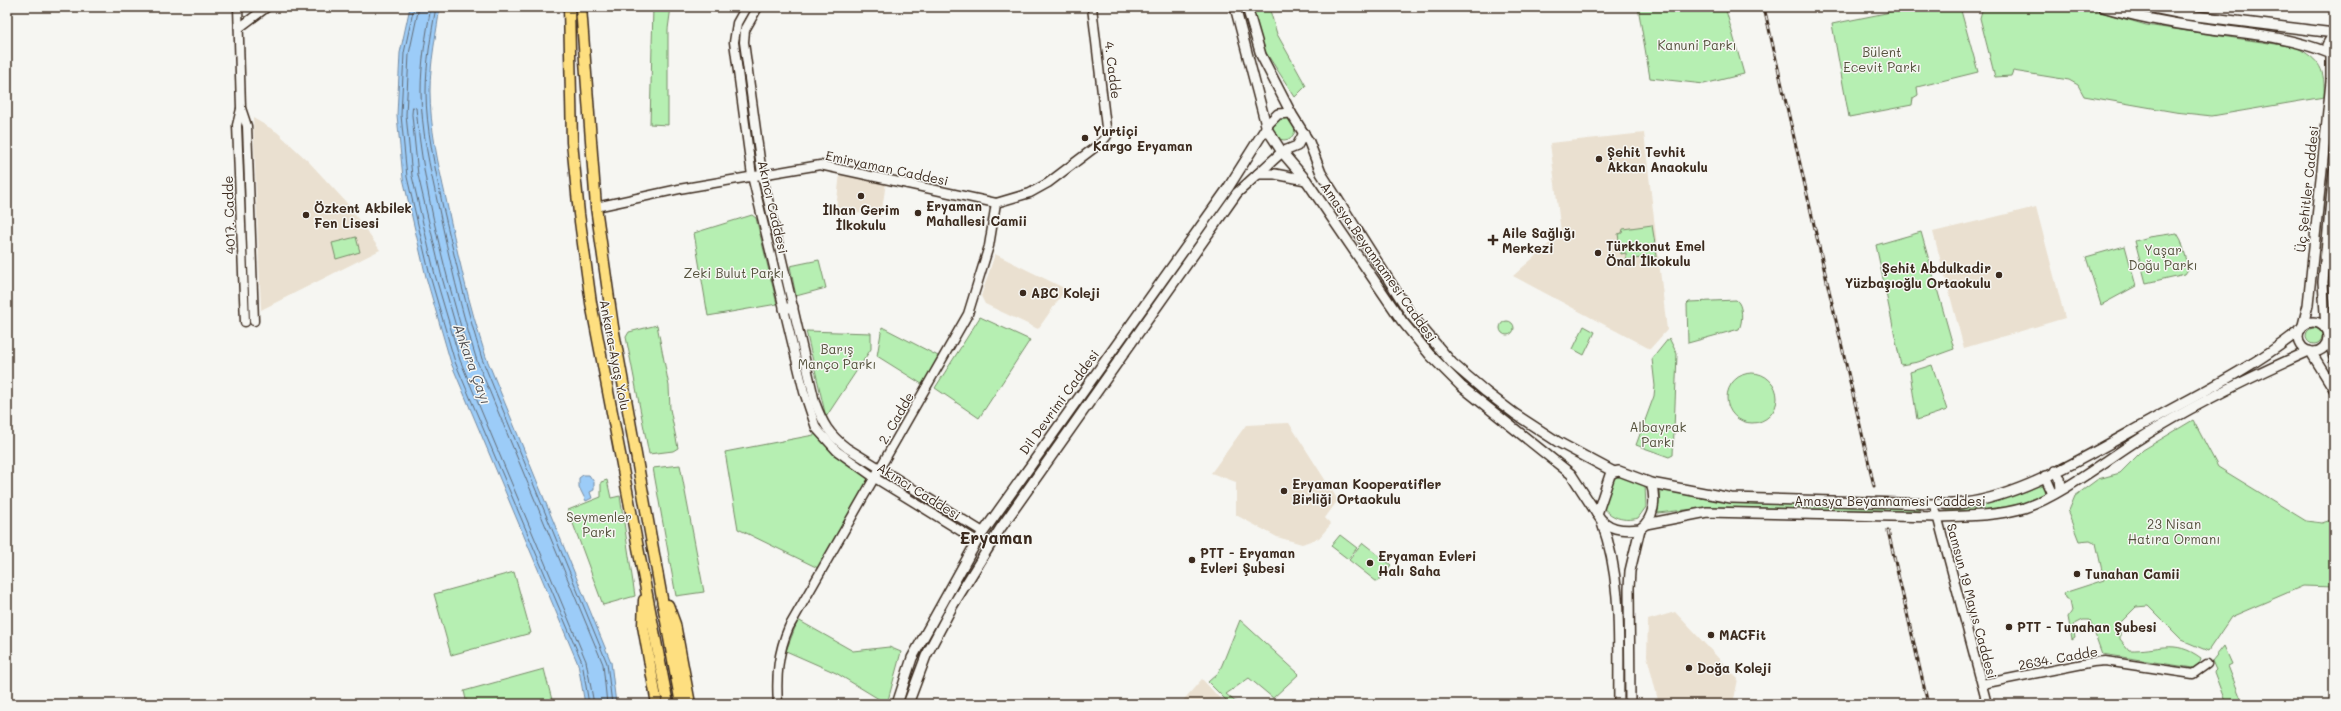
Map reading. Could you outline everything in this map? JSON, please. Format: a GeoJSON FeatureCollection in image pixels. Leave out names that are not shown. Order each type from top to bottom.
{"type":"FeatureCollection","features":[{"type":"Feature","properties":{"kind":"highway","name":"Ankara-Ayaş Yolu"},"geometry":{"type":"LineString","coordinates":[[569,7],[572,142],[579,214],[592,307],[668,704]]}},
{"type":"Feature","properties":{"kind":"highway","name":"Ankara-Ayaş Yolu"},"geometry":{"type":"LineString","coordinates":[[581,7],[596,207],[613,328],[681,704]]}},
{"type":"Feature","properties":{"kind":"highway"},"geometry":{"type":"LineString","coordinates":[[659,580],[675,624],[690,704]]}},
{"type":"Feature","properties":{"kind":"highway"},"geometry":{"type":"LineString","coordinates":[[645,582],[643,626],[657,704]]}},
{"type":"Feature","properties":{"kind":"main road"},"geometry":{"type":"LineString","coordinates":[[1235,7],[1267,129],[1282,152],[1297,146],[1304,133],[1291,113],[1261,55],[1247,7]]}},
{"type":"Feature","properties":{"kind":"main road"},"geometry":{"type":"LineString","coordinates":[[2103,7],[2129,14],[2203,28],[2290,39],[2331,56]]}},
{"type":"Feature","properties":{"kind":"main road"},"geometry":{"type":"LineString","coordinates":[[2148,7],[2188,15],[2334,33]]}},
{"type":"Feature","properties":{"kind":"main road","name":"Üç Şehitler Caddesi"},"geometry":{"type":"LineString","coordinates":[[2301,327],[2308,305],[2328,116],[2331,56],[2327,45],[2334,33]]}},
{"type":"Feature","properties":{"kind":"main road"},"geometry":{"type":"LineString","coordinates":[[1267,129],[1273,117],[1278,114],[1291,113]]}},
{"type":"Feature","properties":{"kind":"main road","name":"Dil Devrimi Caddesi"},"geometry":{"type":"LineString","coordinates":[[897,704],[912,658],[982,532],[1228,188],[1267,129]]}},
{"type":"Feature","properties":{"kind":"main road","name":"Amasya Beyannamesi Caddesi"},"geometry":{"type":"LineString","coordinates":[[1304,133],[1329,188],[1406,307],[1436,345],[1464,374],[1515,414],[1558,442],[1614,472]]}},
{"type":"Feature","properties":{"kind":"main road","name":"Dil Devrimi Caddesi"},"geometry":{"type":"LineString","coordinates":[[908,704],[926,656],[1000,529],[1238,193],[1282,152]]}},
{"type":"Feature","properties":{"kind":"main road","name":"Amasya Beyannamesi Caddesi"},"geometry":{"type":"LineString","coordinates":[[1282,152],[1306,180],[1392,307],[1430,355],[1461,386],[1571,474],[1597,514]]}},
{"type":"Feature","properties":{"kind":"main road","name":"Üç Şehitler Caddesi"},"geometry":{"type":"LineString","coordinates":[[2326,328],[2323,282],[2334,171]]}},
{"type":"Feature","properties":{"kind":"main road"},"geometry":{"type":"LineString","coordinates":[[1258,174],[1275,174],[1306,180]]}},
{"type":"Feature","properties":{"kind":"main road"},"geometry":{"type":"LineString","coordinates":[[2334,357],[2326,328],[2317,322],[2312,321],[2301,327],[2300,344],[2310,352],[2334,389]]}},
{"type":"Feature","properties":{"kind":"main road","name":"Amasya Beyannamesi Caddesi"},"geometry":{"type":"LineString","coordinates":[[1651,483],[1731,498],[1934,504],[1965,503],[1982,500],[2045,476],[2249,367],[2301,327]]}},
{"type":"Feature","properties":{"kind":"main road"},"geometry":{"type":"LineString","coordinates":[[2310,352],[2321,350],[2325,347],[2328,338]]}},
{"type":"Feature","properties":{"kind":"main road","name":"Amasya Beyannamesi Caddesi"},"geometry":{"type":"LineString","coordinates":[[1643,526],[1707,512],[1937,517],[2010,512],[2041,501],[2057,492],[2146,434],[2192,408],[2310,352]]}},
{"type":"Feature","properties":{"kind":"main road"},"geometry":{"type":"LineString","coordinates":[[2055,471],[2060,478],[2057,492]]}},
{"type":"Feature","properties":{"kind":"main road"},"geometry":{"type":"LineString","coordinates":[[1618,704],[1617,592],[1612,554],[1602,523],[1597,514],[1603,491],[1610,475],[1614,472],[1651,483],[1655,496],[1650,516],[1643,526],[1630,571],[1630,704]]}},
{"type":"Feature","properties":{"kind":"main road"},"geometry":{"type":"LineString","coordinates":[[2045,476],[2057,492]]}},
{"type":"Feature","properties":{"kind":"main road"},"geometry":{"type":"LineString","coordinates":[[989,523],[1000,529]]}},
{"type":"Feature","properties":{"kind":"main road"},"geometry":{"type":"LineString","coordinates":[[1602,523],[1617,529],[1643,526]]}},
{"type":"Feature","properties":{"kind":"main road"},"geometry":{"type":"LineString","coordinates":[[977,541],[988,548]]}},
{"type":"Feature","properties":{"kind":"street","name":"4017. Cadde"},"geometry":{"type":"LineString","coordinates":[[238,7],[241,108],[237,125],[250,322]]}},
{"type":"Feature","properties":{"kind":"street"},"geometry":{"type":"LineString","coordinates":[[239,28],[267,7]]}},
{"type":"Feature","properties":{"kind":"street","name":"Akıncı Caddesi"},"geometry":{"type":"LineString","coordinates":[[746,7],[738,23],[734,42],[752,176],[815,402],[823,423],[835,439],[880,469],[982,532]]}},
{"type":"Feature","properties":{"kind":"street","name":"Akıncı Caddesi"},"geometry":{"type":"LineString","coordinates":[[758,7],[747,25],[744,42],[762,174],[808,406],[816,428],[837,451],[875,478],[977,541]]}},
{"type":"Feature","properties":{"kind":"street","name":"4. Cadde"},"geometry":{"type":"LineString","coordinates":[[996,203],[1030,192],[1048,183],[1108,136],[1092,7]]}},
{"type":"Feature","properties":{"kind":"street","name":"Emiryaman Caddesi"},"geometry":{"type":"LineString","coordinates":[[596,207],[762,174],[811,166],[829,166],[996,203]]}},
{"type":"Feature","properties":{"kind":"street","name":"2. Cadde"},"geometry":{"type":"LineString","coordinates":[[778,704],[778,666],[780,650],[789,627],[972,306],[993,227],[996,203]]}},
{"type":"Feature","properties":{"kind":"street","name":"Samsun 19 Mayıs Caddesi"},"geometry":{"type":"LineString","coordinates":[[1934,504],[1987,704]]}},
{"type":"Feature","properties":{"kind":"street","name":"2634. Cadde"},"geometry":{"type":"LineString","coordinates":[[1982,684],[2093,662],[2105,661],[2193,674],[2207,664]]}},
{"type":"Feature","properties":{"kind":"shaded area","name":"Özkent Akbilek Fen Lisesi"},"geometry":{"type":"Polygon","coordinates":[[[253,118],[277,132],[309,162],[346,202],[380,250],[261,310],[253,118]]]}},
{"type":"Feature","properties":{"kind":"shaded area","name":"Türkkonut Emel Önal İlkokulu"},"geometry":{"type":"Polygon","coordinates":[[[1644,133],[1667,330],[1650,349],[1513,276],[1561,233],[1550,143],[1644,133]]]}},
{"type":"Feature","properties":{"kind":"shaded area","name":"İlhan Gerim İlkokulu"},"geometry":{"type":"Polygon","coordinates":[[[840,173],[886,182],[881,217],[836,209],[840,173]]]}},
{"type":"Feature","properties":{"kind":"shaded area","name":"Şehit Abdulkadir Yüzbaşıoğlu Ortaokulu"},"geometry":{"type":"Polygon","coordinates":[[[2036,207],[2065,318],[1964,348],[1933,232],[2036,207]]]}},
{"type":"Feature","properties":{"kind":"shaded area","name":"ABC Koleji"},"geometry":{"type":"Polygon","coordinates":[[[995,254],[1066,289],[1038,329],[985,304],[981,296],[995,254]]]}},
{"type":"Feature","properties":{"kind":"shaded area","name":"Eryaman Kooperatifler Birliği Ortaokulu"},"geometry":{"type":"Polygon","coordinates":[[[1289,423],[1338,500],[1325,518],[1331,524],[1319,538],[1302,544],[1277,537],[1236,515],[1236,482],[1211,473],[1246,425],[1289,423]]]}},
{"type":"Feature","properties":{"kind":"shaded area","name":"Doğa Koleji"},"geometry":{"type":"Polygon","coordinates":[[[1675,612],[1738,679],[1734,699],[1714,704],[1659,704],[1647,656],[1648,620],[1675,612]]]}},
{"type":"Feature","properties":{"kind":"shaded area"},"geometry":{"type":"Polygon","coordinates":[[[1202,679],[1225,704],[1180,704],[1202,679]]]}},
{"type":"Feature","properties":{"kind":"green space"},"geometry":{"type":"Polygon","coordinates":[[[653,7],[671,7],[668,29],[668,125],[650,124],[653,7]]]}},
{"type":"Feature","properties":{"kind":"green space"},"geometry":{"type":"Polygon","coordinates":[[[1252,7],[1269,7],[1277,34],[1306,86],[1295,97],[1265,51],[1252,7]]]}},
{"type":"Feature","properties":{"kind":"green space","name":"Kanuni Parkı"},"geometry":{"type":"Polygon","coordinates":[[[1638,7],[1725,7],[1744,74],[1704,84],[1650,78],[1638,7]]]}},
{"type":"Feature","properties":{"kind":"green space","name":"Bülent Ecevit Parkı"},"geometry":{"type":"Polygon","coordinates":[[[1902,7],[1960,7],[1978,72],[1917,87],[1918,95],[1913,98],[1912,105],[1849,117],[1832,24],[1886,13],[1902,7]]]}},
{"type":"Feature","properties":{"kind":"green space"},"geometry":{"type":"Polygon","coordinates":[[[1983,7],[2084,7],[2146,25],[2296,47],[2311,57],[2320,67],[2324,79],[2324,97],[2212,116],[2175,112],[2084,96],[2078,85],[2069,80],[2013,71],[2011,76],[1995,77],[1980,18],[1983,7]]]}},
{"type":"Feature","properties":{"kind":"green space"},"geometry":{"type":"Polygon","coordinates":[[[1284,118],[1292,121],[1295,129],[1292,137],[1284,140],[1276,137],[1273,129],[1276,121],[1284,118]]]}},
{"type":"Feature","properties":{"kind":"green space","name":"Zeki Bulut Parkı"},"geometry":{"type":"Polygon","coordinates":[[[752,215],[756,218],[777,304],[708,316],[694,233],[752,215]]]}},
{"type":"Feature","properties":{"kind":"green space"},"geometry":{"type":"Polygon","coordinates":[[[1652,225],[1657,256],[1626,260],[1626,253],[1621,254],[1618,234],[1622,233],[1623,229],[1652,225]]]}},
{"type":"Feature","properties":{"kind":"green space"},"geometry":{"type":"Polygon","coordinates":[[[1921,232],[1954,349],[1918,362],[1901,365],[1876,245],[1921,232]]]}},
{"type":"Feature","properties":{"kind":"green space","name":"Yaşar Doğu Parkı"},"geometry":{"type":"Polygon","coordinates":[[[2177,233],[2181,240],[2189,268],[2185,274],[2146,283],[2135,241],[2149,237],[2177,233]]]}},
{"type":"Feature","properties":{"kind":"green space"},"geometry":{"type":"Polygon","coordinates":[[[356,237],[360,252],[336,259],[332,243],[356,237]]]}},
{"type":"Feature","properties":{"kind":"green space"},"geometry":{"type":"Polygon","coordinates":[[[2125,246],[2136,286],[2101,305],[2086,257],[2125,246]]]}},
{"type":"Feature","properties":{"kind":"green space"},"geometry":{"type":"Polygon","coordinates":[[[819,260],[826,288],[796,296],[790,266],[819,260]]]}},
{"type":"Feature","properties":{"kind":"green space"},"geometry":{"type":"Polygon","coordinates":[[[1736,300],[1740,305],[1742,313],[1739,329],[1688,343],[1687,304],[1689,302],[1736,300]]]}},
{"type":"Feature","properties":{"kind":"green space"},"geometry":{"type":"Polygon","coordinates":[[[980,317],[1030,340],[979,418],[935,388],[980,317]]]}},
{"type":"Feature","properties":{"kind":"green space"},"geometry":{"type":"Polygon","coordinates":[[[1504,321],[1510,321],[1514,325],[1514,331],[1510,335],[1504,335],[1500,331],[1500,325],[1504,321]]]}},
{"type":"Feature","properties":{"kind":"green space"},"geometry":{"type":"Polygon","coordinates":[[[657,325],[669,386],[670,409],[678,448],[673,451],[649,454],[626,337],[629,332],[657,325]]]}},
{"type":"Feature","properties":{"kind":"green space"},"geometry":{"type":"Polygon","coordinates":[[[1584,326],[1595,332],[1584,355],[1573,349],[1584,326]]]}},
{"type":"Feature","properties":{"kind":"green space"},"geometry":{"type":"Polygon","coordinates":[[[882,327],[940,357],[925,386],[877,356],[882,327]]]}},
{"type":"Feature","properties":{"kind":"green space"},"geometry":{"type":"Polygon","coordinates":[[[2311,328],[2317,328],[2322,333],[2320,342],[2317,344],[2311,344],[2306,339],[2306,333],[2311,328]]]}},
{"type":"Feature","properties":{"kind":"green space","name":"Barış Manço Parkı"},"geometry":{"type":"Polygon","coordinates":[[[806,331],[871,333],[871,349],[826,417],[806,331]]]}},
{"type":"Feature","properties":{"kind":"green space","name":"Albayrak Parkı"},"geometry":{"type":"Polygon","coordinates":[[[1669,338],[1677,354],[1673,455],[1669,457],[1636,445],[1654,396],[1655,386],[1652,359],[1669,338]]]}},
{"type":"Feature","properties":{"kind":"green space"},"geometry":{"type":"Polygon","coordinates":[[[1932,365],[1947,410],[1917,420],[1910,372],[1932,365]]]}},
{"type":"Feature","properties":{"kind":"green space"},"geometry":{"type":"Polygon","coordinates":[[[1752,373],[1766,377],[1773,384],[1777,398],[1773,412],[1766,419],[1752,423],[1738,419],[1731,412],[1727,398],[1731,384],[1738,377],[1752,373]]]}},
{"type":"Feature","properties":{"kind":"green space","name":"23 Nisan Hatıra Ormanı"},"geometry":{"type":"Polygon","coordinates":[[[2193,420],[2218,467],[2306,521],[2322,523],[2334,519],[2334,587],[2303,586],[2231,617],[2208,651],[2182,640],[2148,606],[2136,607],[2120,623],[2120,639],[2129,650],[2166,647],[2182,648],[2201,658],[2199,664],[2193,668],[2102,654],[2090,620],[2083,620],[2073,625],[2075,637],[2072,639],[2068,617],[2072,611],[2070,601],[2065,598],[2064,593],[2104,580],[2096,543],[2090,540],[2079,541],[2068,513],[2075,496],[2098,479],[2120,473],[2143,450],[2193,420]]]}},
{"type":"Feature","properties":{"kind":"green space"},"geometry":{"type":"Polygon","coordinates":[[[819,434],[875,478],[822,570],[738,529],[725,452],[819,434]]]}},
{"type":"Feature","properties":{"kind":"green space"},"geometry":{"type":"Polygon","coordinates":[[[680,465],[704,592],[676,596],[653,468],[680,465]]]}},
{"type":"Feature","properties":{"kind":"green space"},"geometry":{"type":"Polygon","coordinates":[[[1618,476],[1645,485],[1646,507],[1638,518],[1618,518],[1609,513],[1602,505],[1614,479],[1618,476]]]}},
{"type":"Feature","properties":{"kind":"green space","name":"Seymenler Parkı"},"geometry":{"type":"Polygon","coordinates":[[[607,480],[611,498],[620,496],[635,596],[603,605],[568,510],[601,497],[601,482],[607,480]]]}},
{"type":"Feature","properties":{"kind":"green space"},"geometry":{"type":"Polygon","coordinates":[[[2038,484],[2046,486],[2045,495],[2020,504],[1997,510],[1946,512],[1946,509],[1972,507],[2038,484]]]}},
{"type":"Feature","properties":{"kind":"green space"},"geometry":{"type":"Polygon","coordinates":[[[1660,490],[1729,502],[1920,507],[1919,511],[1712,507],[1658,513],[1660,490]]]}},
{"type":"Feature","properties":{"kind":"green space"},"geometry":{"type":"Polygon","coordinates":[[[1340,535],[1357,548],[1348,559],[1331,546],[1340,535]]]}},
{"type":"Feature","properties":{"kind":"green space","name":"Eryaman Evleri Halı Saha"},"geometry":{"type":"Polygon","coordinates":[[[1363,543],[1391,565],[1377,582],[1349,560],[1363,543]]]}},
{"type":"Feature","properties":{"kind":"green space"},"geometry":{"type":"Polygon","coordinates":[[[514,572],[531,633],[451,655],[434,594],[514,572]]]}},
{"type":"Feature","properties":{"kind":"green space"},"geometry":{"type":"Polygon","coordinates":[[[798,620],[853,651],[889,647],[901,652],[887,704],[836,673],[786,651],[798,620]]]}},
{"type":"Feature","properties":{"kind":"green space"},"geometry":{"type":"Polygon","coordinates":[[[1240,620],[1299,674],[1273,698],[1249,678],[1226,694],[1238,704],[1230,704],[1208,682],[1218,673],[1240,620]]]}},
{"type":"Feature","properties":{"kind":"green space"},"geometry":{"type":"Polygon","coordinates":[[[2224,646],[2232,664],[2228,666],[2243,704],[2226,704],[2214,672],[2216,670],[2212,661],[2224,646]]]}},
{"type":"Feature","properties":{"kind":"green space"},"geometry":{"type":"Polygon","coordinates":[[[544,669],[553,704],[467,704],[464,691],[544,669]]]}},
{"type":"Feature","properties":{"kind":"water","name":"Ankara Çayı"},"geometry":{"type":"Polygon","coordinates":[[[410,7],[440,7],[431,70],[430,105],[435,145],[454,239],[474,318],[486,357],[611,662],[616,704],[585,704],[578,664],[451,363],[426,277],[403,178],[397,115],[400,53],[410,7]]]}},
{"type":"Feature","properties":{"kind":"water"},"geometry":{"type":"Polygon","coordinates":[[[583,475],[589,475],[594,482],[594,490],[590,492],[592,498],[586,501],[579,487],[579,478],[583,475]]]}},
{"type":"Feature","properties":{"kind":"railway"},"geometry":{"type":"LineString","coordinates":[[1764,7],[1874,486]]}},
{"type":"Feature","properties":{"kind":"railway"},"geometry":{"type":"LineString","coordinates":[[1888,531],[1928,704]]}},
{"type":"Feature","properties":{"kind":"place","name":"Yurtiçi Kargo Eryaman"},"geometry":{"type":"Point","coordinates":[1085,138]}},
{"type":"Feature","properties":{"kind":"place","name":"Şehit Tevhit Akkan Anaokulu"},"geometry":{"type":"Point","coordinates":[1599,159]}},
{"type":"Feature","properties":{"kind":"place","name":"İlhan Gerim İlkokulu"},"geometry":{"type":"Point","coordinates":[861,196]}},
{"type":"Feature","properties":{"kind":"place","name":"Eryaman Mahallesi Camii"},"geometry":{"type":"Point","coordinates":[918,213]}},
{"type":"Feature","properties":{"kind":"place","name":"Özkent Akbilek Fen Lisesi"},"geometry":{"type":"Point","coordinates":[306,215]}},
{"type":"Feature","properties":{"kind":"place","name":"Aile Sağlığı Merkezi"},"geometry":{"type":"Point","coordinates":[1493,240]}},
{"type":"Feature","properties":{"kind":"place","name":"Türkkonut Emel Önal İlkokulu"},"geometry":{"type":"Point","coordinates":[1598,253]}},
{"type":"Feature","properties":{"kind":"place","name":"Şehit Abdulkadir Yüzbaşıoğlu Ortaokulu"},"geometry":{"type":"Point","coordinates":[1999,275]}},
{"type":"Feature","properties":{"kind":"place","name":"ABC Koleji"},"geometry":{"type":"Point","coordinates":[1023,293]}},
{"type":"Feature","properties":{"kind":"place","name":"Eryaman Kooperatifler Birliği Ortaokulu"},"geometry":{"type":"Point","coordinates":[1284,491]}},
{"type":"Feature","properties":{"kind":"place","name":"PTT - Eryaman Evleri Şubesi"},"geometry":{"type":"Point","coordinates":[1192,560]}},
{"type":"Feature","properties":{"kind":"place","name":"Eryaman Evleri Halı Saha"},"geometry":{"type":"Point","coordinates":[1370,563]}},
{"type":"Feature","properties":{"kind":"place","name":"Tunahan Camii"},"geometry":{"type":"Point","coordinates":[2077,574]}},
{"type":"Feature","properties":{"kind":"place","name":"PTT - Tunahan Şubesi"},"geometry":{"type":"Point","coordinates":[2009,627]}},
{"type":"Feature","properties":{"kind":"place","name":"MACFit"},"geometry":{"type":"Point","coordinates":[1711,635]}},
{"type":"Feature","properties":{"kind":"place","name":"Doğa Koleji"},"geometry":{"type":"Point","coordinates":[1689,668]}},
{"type":"Feature","properties":{"kind":"district","name":"Eryaman"},"geometry":{"type":"Point","coordinates":[996,538]}}]}
